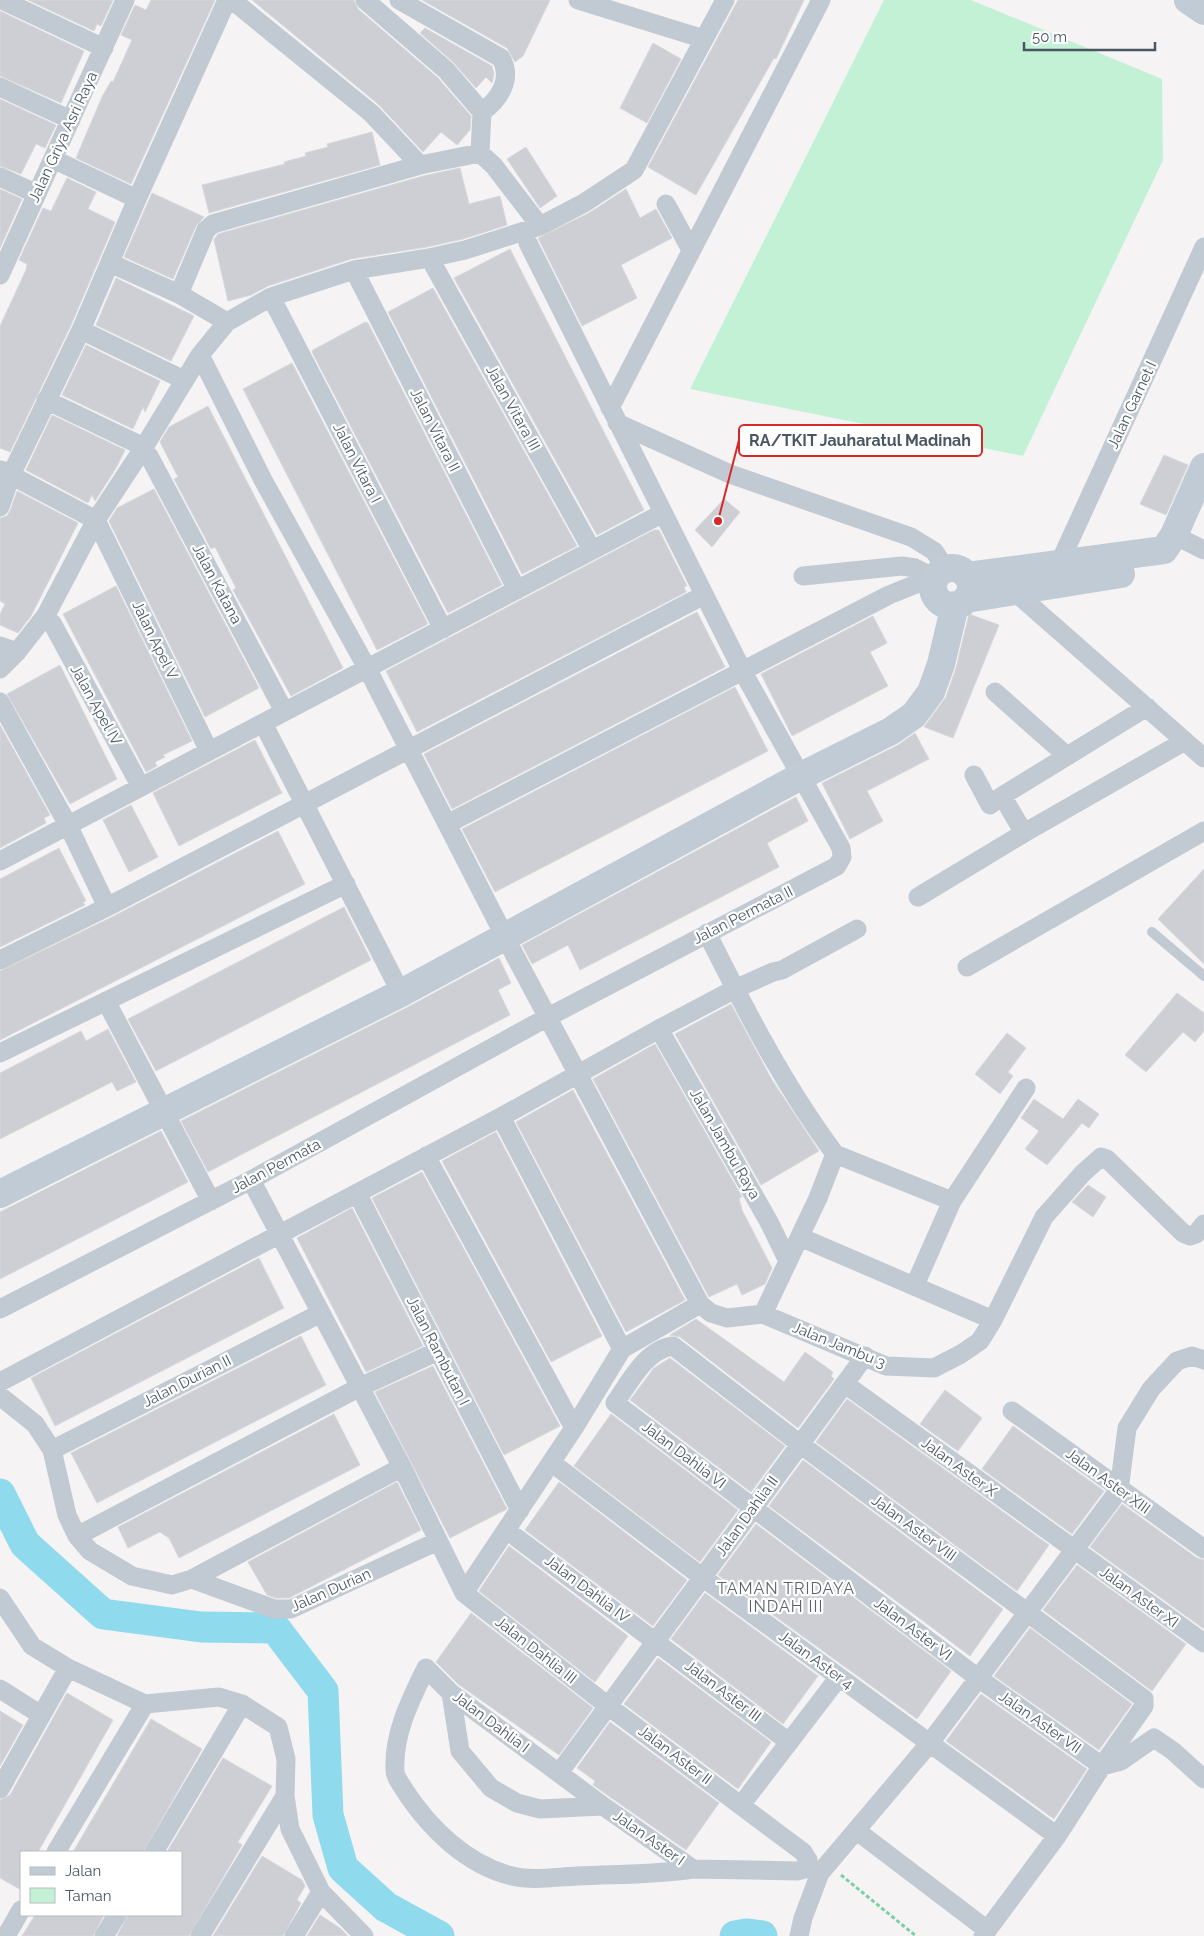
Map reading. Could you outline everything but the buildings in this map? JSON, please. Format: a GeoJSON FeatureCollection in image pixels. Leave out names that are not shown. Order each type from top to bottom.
{"type":"FeatureCollection","features":[{"type":"Feature","properties":{"kind":"street"},"geometry":{"type":"LineString","coordinates":[[2,0],[104,48]]}},
{"type":"Feature","properties":{"kind":"street","name":"Jalan Griya Asri Raya"},"geometry":{"type":"LineString","coordinates":[[1,268],[37,194],[125,0]]}},
{"type":"Feature","properties":{"kind":"street"},"geometry":{"type":"LineString","coordinates":[[0,507],[5,472],[46,400],[81,330],[137,199],[227,0]]}},
{"type":"Feature","properties":{"kind":"street"},"geometry":{"type":"LineString","coordinates":[[232,0],[371,113],[420,165]]}},
{"type":"Feature","properties":{"kind":"street"},"geometry":{"type":"LineString","coordinates":[[365,0],[446,70],[482,112],[480,154]]}},
{"type":"Feature","properties":{"kind":"street"},"geometry":{"type":"LineString","coordinates":[[384,16],[396,0]]}},
{"type":"Feature","properties":{"kind":"street"},"geometry":{"type":"LineString","coordinates":[[399,0],[501,58],[507,70],[504,84],[492,105],[482,112]]}},
{"type":"Feature","properties":{"kind":"street"},"geometry":{"type":"LineString","coordinates":[[578,0],[704,39]]}},
{"type":"Feature","properties":{"kind":"street"},"geometry":{"type":"LineString","coordinates":[[0,669],[9,649],[46,615],[98,524],[147,451],[184,380],[200,355],[227,322],[271,297],[354,270],[429,258],[540,226],[584,202],[634,170],[725,0]]}},
{"type":"Feature","properties":{"kind":"street"},"geometry":{"type":"LineString","coordinates":[[614,415],[691,250],[821,0]]}},
{"type":"Feature","properties":{"kind":"street"},"geometry":{"type":"LineString","coordinates":[[1188,0],[1204,11]]}},
{"type":"Feature","properties":{"kind":"street"},"geometry":{"type":"LineString","coordinates":[[0,87],[71,120]]}},
{"type":"Feature","properties":{"kind":"street"},"geometry":{"type":"LineString","coordinates":[[179,294],[206,230],[214,224],[420,165],[480,154]]}},
{"type":"Feature","properties":{"kind":"street"},"geometry":{"type":"LineString","coordinates":[[480,154],[494,166],[540,226]]}},
{"type":"Feature","properties":{"kind":"street"},"geometry":{"type":"LineString","coordinates":[[53,159],[137,199]]}},
{"type":"Feature","properties":{"kind":"street"},"geometry":{"type":"LineString","coordinates":[[0,177],[37,194]]}},
{"type":"Feature","properties":{"kind":"street"},"geometry":{"type":"LineString","coordinates":[[666,204],[691,250]]}},
{"type":"Feature","properties":{"kind":"street"},"geometry":{"type":"LineString","coordinates":[[528,242],[743,672],[798,770]]}},
{"type":"Feature","properties":{"kind":"street","name":"Jalan Garnet I"},"geometry":{"type":"LineString","coordinates":[[1059,564],[1204,247]]}},
{"type":"Feature","properties":{"kind":"street"},"geometry":{"type":"LineString","coordinates":[[110,263],[179,294],[227,322]]}},
{"type":"Feature","properties":{"kind":"street","name":"Jalan Vitara III"},"geometry":{"type":"LineString","coordinates":[[434,266],[592,550]]}},
{"type":"Feature","properties":{"kind":"street","name":"Jalan Vitara II"},"geometry":{"type":"LineString","coordinates":[[354,270],[517,590]]}},
{"type":"Feature","properties":{"kind":"street","name":"Jalan Vitara I"},"geometry":{"type":"LineString","coordinates":[[271,297],[443,629]]}},
{"type":"Feature","properties":{"kind":"street"},"geometry":{"type":"LineString","coordinates":[[81,330],[184,380]]}},
{"type":"Feature","properties":{"kind":"street"},"geometry":{"type":"LineString","coordinates":[[200,355],[264,480],[367,668],[502,932],[700,1304],[711,1313],[727,1318],[763,1314],[800,1236],[835,1154]]}},
{"type":"Feature","properties":{"kind":"street"},"geometry":{"type":"LineString","coordinates":[[46,400],[147,451]]}},
{"type":"Feature","properties":{"kind":"street"},"geometry":{"type":"LineString","coordinates":[[0,1181],[162,1106],[398,988],[798,770],[907,706],[922,685],[932,659],[949,587],[934,550],[911,537],[730,474],[614,415]]}},
{"type":"Feature","properties":{"kind":"street","name":"Jalan Katana"},"geometry":{"type":"LineString","coordinates":[[147,451],[284,711]]}},
{"type":"Feature","properties":{"kind":"street"},"geometry":{"type":"LineString","coordinates":[[1189,542],[1204,467]]}},
{"type":"Feature","properties":{"kind":"street"},"geometry":{"type":"LineString","coordinates":[[5,472],[98,524]]}},
{"type":"Feature","properties":{"kind":"street"},"geometry":{"type":"LineString","coordinates":[[803,576],[902,566],[915,568],[949,587],[1014,591],[1172,566],[1180,560],[1204,510]]}},
{"type":"Feature","properties":{"kind":"street"},"geometry":{"type":"LineString","coordinates":[[0,860],[663,513]]}},
{"type":"Feature","properties":{"kind":"street","name":"Jalan Apel V"},"geometry":{"type":"LineString","coordinates":[[98,524],[209,751]]}},
{"type":"Feature","properties":{"kind":"street"},"geometry":{"type":"LineString","coordinates":[[447,824],[889,595],[949,587],[1059,564],[1164,550],[1189,542]]}},
{"type":"Feature","properties":{"kind":"street"},"geometry":{"type":"LineString","coordinates":[[1014,591],[1204,758]]}},
{"type":"Feature","properties":{"kind":"street"},"geometry":{"type":"LineString","coordinates":[[0,960],[107,908],[704,595]]}},
{"type":"Feature","properties":{"kind":"street","name":"Jalan Apel IV"},"geometry":{"type":"LineString","coordinates":[[52,623],[141,787]]}},
{"type":"Feature","properties":{"kind":"street"},"geometry":{"type":"LineString","coordinates":[[996,692],[1067,756]]}},
{"type":"Feature","properties":{"kind":"street"},"geometry":{"type":"LineString","coordinates":[[0,702],[68,825],[107,908]]}},
{"type":"Feature","properties":{"kind":"street"},"geometry":{"type":"LineString","coordinates":[[974,775],[990,805],[1146,707]]}},
{"type":"Feature","properties":{"kind":"street"},"geometry":{"type":"LineString","coordinates":[[263,723],[398,988]]}},
{"type":"Feature","properties":{"kind":"street"},"geometry":{"type":"LineString","coordinates":[[918,897],[1024,833],[1185,741]]}},
{"type":"Feature","properties":{"kind":"street","name":"Jalan Permata II"},"geometry":{"type":"LineString","coordinates":[[548,1017],[837,866],[842,857],[841,848],[798,770]]}},
{"type":"Feature","properties":{"kind":"street"},"geometry":{"type":"LineString","coordinates":[[1002,796],[1024,833]]}},
{"type":"Feature","properties":{"kind":"street"},"geometry":{"type":"LineString","coordinates":[[967,967],[1204,831]]}},
{"type":"Feature","properties":{"kind":"street"},"geometry":{"type":"LineString","coordinates":[[0,1052],[346,884]]}},
{"type":"Feature","properties":{"kind":"street"},"geometry":{"type":"LineString","coordinates":[[0,1382],[501,1117],[659,1029],[735,989],[773,972],[782,970],[857,929]]}},
{"type":"Feature","properties":{"kind":"street"},"geometry":{"type":"LineString","coordinates":[[707,933],[735,989],[812,1123],[835,1154],[952,1201]]}},
{"type":"Feature","properties":{"kind":"street"},"geometry":{"type":"LineString","coordinates":[[106,1001],[211,1201]]}},
{"type":"Feature","properties":{"kind":"street","name":"Jalan Permata"},"geometry":{"type":"LineString","coordinates":[[0,1309],[251,1180],[548,1017]]}},
{"type":"Feature","properties":{"kind":"street","name":"Jalan Jambu Raya"},"geometry":{"type":"LineString","coordinates":[[659,1029],[769,1222],[788,1261]]}},
{"type":"Feature","properties":{"kind":"street"},"geometry":{"type":"LineString","coordinates":[[915,1285],[952,1201],[1026,1088]]}},
{"type":"Feature","properties":{"kind":"street"},"geometry":{"type":"LineString","coordinates":[[0,1194],[162,1106]]}},
{"type":"Feature","properties":{"kind":"street"},"geometry":{"type":"LineString","coordinates":[[501,1117],[622,1349]]}},
{"type":"Feature","properties":{"kind":"street"},"geometry":{"type":"LineString","coordinates":[[426,1156],[574,1428]]}},
{"type":"Feature","properties":{"kind":"street","name":"Jalan Jambu 3"},"geometry":{"type":"LineString","coordinates":[[763,1314],[886,1366],[934,1368],[961,1354],[980,1341],[994,1320],[1044,1217],[1083,1173],[1101,1157],[1107,1159],[1183,1233],[1190,1236],[1196,1234],[1204,1224]]}},
{"type":"Feature","properties":{"kind":"street"},"geometry":{"type":"LineString","coordinates":[[251,1180],[402,1467],[464,1593],[574,1428],[622,1349],[700,1304]]}},
{"type":"Feature","properties":{"kind":"street","name":"Jalan Rambutan I"},"geometry":{"type":"LineString","coordinates":[[357,1192],[520,1510]]}},
{"type":"Feature","properties":{"kind":"street"},"geometry":{"type":"LineString","coordinates":[[800,1236],[994,1320]]}},
{"type":"Feature","properties":{"kind":"street","name":"Jalan Durian II"},"geometry":{"type":"LineString","coordinates":[[52,1450],[321,1313]]}},
{"type":"Feature","properties":{"kind":"street","name":"Jalan Aster VIII"},"geometry":{"type":"LineString","coordinates":[[615,1403],[633,1377],[656,1351],[673,1346],[800,1444],[1028,1612],[1146,1702],[1102,1766]]}},
{"type":"Feature","properties":{"kind":"street"},"geometry":{"type":"LineString","coordinates":[[77,1536],[360,1387],[438,1351]]}},
{"type":"Feature","properties":{"kind":"street","name":"Jalan Dahlia II"},"geometry":{"type":"LineString","coordinates":[[559,1773],[865,1356]]}},
{"type":"Feature","properties":{"kind":"street"},"geometry":{"type":"LineString","coordinates":[[801,1927],[819,1869],[857,1831],[929,1744],[1119,1490],[1128,1428],[1151,1390],[1177,1361],[1192,1356],[1204,1360]]}},
{"type":"Feature","properties":{"kind":"street","name":"Jalan Aster X"},"geometry":{"type":"LineString","coordinates":[[844,1384],[1074,1550]]}},
{"type":"Feature","properties":{"kind":"street"},"geometry":{"type":"LineString","coordinates":[[0,1396],[34,1424],[52,1450],[67,1515],[77,1536],[90,1551],[104,1562],[132,1576],[172,1584],[192,1579],[402,1467]]}},
{"type":"Feature","properties":{"kind":"street","name":"Jalan Dahlia VI"},"geometry":{"type":"LineString","coordinates":[[615,1403],[753,1507]]}},
{"type":"Feature","properties":{"kind":"street","name":"Jalan Aster XIII"},"geometry":{"type":"LineString","coordinates":[[1012,1411],[1119,1490],[1204,1549]]}},
{"type":"Feature","properties":{"kind":"street","name":"Jalan Aster 4"},"geometry":{"type":"LineString","coordinates":[[560,1469],[702,1578],[1057,1836]]}},
{"type":"Feature","properties":{"kind":"street","name":"Jalan Aster VI"},"geometry":{"type":"LineString","coordinates":[[753,1507],[978,1678]]}},
{"type":"Feature","properties":{"kind":"street","name":"Jalan Dahlia IV"},"geometry":{"type":"LineString","coordinates":[[518,1538],[656,1641]]}},
{"type":"Feature","properties":{"kind":"street","name":"Jalan Durian"},"geometry":{"type":"LineString","coordinates":[[192,1579],[274,1609],[291,1609],[438,1541]]}},
{"type":"Feature","properties":{"kind":"street","name":"Jalan Aster XI"},"geometry":{"type":"LineString","coordinates":[[1074,1550],[1204,1643]]}},
{"type":"Feature","properties":{"kind":"street","name":"Jalan Dahlia III"},"geometry":{"type":"LineString","coordinates":[[464,1593],[608,1706]]}},
{"type":"Feature","properties":{"kind":"street"},"geometry":{"type":"LineString","coordinates":[[0,1598],[32,1646],[68,1668],[145,1704],[219,1697],[242,1704],[278,1727],[286,1759],[285,1796],[290,1829],[321,1892],[364,1936]]}},
{"type":"Feature","properties":{"kind":"street","name":"Jalan Aster III"},"geometry":{"type":"LineString","coordinates":[[656,1641],[789,1742]]}},
{"type":"Feature","properties":{"kind":"street"},"geometry":{"type":"LineString","coordinates":[[0,1789],[68,1668]]}},
{"type":"Feature","properties":{"kind":"street","name":"Jalan Dahlia I"},"geometry":{"type":"LineString","coordinates":[[559,1773],[451,1692],[426,1668],[396,1740],[395,1774],[415,1806],[445,1840],[475,1860],[512,1876],[546,1879],[654,1875],[694,1869]]}},
{"type":"Feature","properties":{"kind":"street"},"geometry":{"type":"LineString","coordinates":[[741,1805],[839,1677]]}},
{"type":"Feature","properties":{"kind":"street","name":"Jalan Aster VII"},"geometry":{"type":"LineString","coordinates":[[978,1678],[1102,1766]]}},
{"type":"Feature","properties":{"kind":"street"},"geometry":{"type":"LineString","coordinates":[[0,1690],[41,1715]]}},
{"type":"Feature","properties":{"kind":"street"},"geometry":{"type":"LineString","coordinates":[[451,1692],[460,1751],[491,1788],[517,1803],[540,1809],[603,1806]]}},
{"type":"Feature","properties":{"kind":"street"},"geometry":{"type":"LineString","coordinates":[[57,1851],[145,1704]]}},
{"type":"Feature","properties":{"kind":"street"},"geometry":{"type":"LineString","coordinates":[[155,1851],[242,1704]]}},
{"type":"Feature","properties":{"kind":"street","name":"Jalan Aster II"},"geometry":{"type":"LineString","coordinates":[[608,1706],[802,1852],[819,1869]]}},
{"type":"Feature","properties":{"kind":"street"},"geometry":{"type":"LineString","coordinates":[[857,1831],[984,1933],[1057,1836],[1102,1766],[1121,1761],[1154,1738],[1173,1751],[1204,1779]]}},
{"type":"Feature","properties":{"kind":"street","name":"Jalan Aster I"},"geometry":{"type":"LineString","coordinates":[[559,1773],[694,1869],[797,1872],[819,1869]]}},
{"type":"Feature","properties":{"kind":"street"},"geometry":{"type":"LineString","coordinates":[[200,1936],[285,1796]]}},
{"type":"Feature","properties":{"kind":"street"},"geometry":{"type":"LineString","coordinates":[[294,1936],[321,1892]]}},
{"type":"Feature","properties":{"kind":"street"},"geometry":{"type":"LineString","coordinates":[[4,1932],[20,1911]]}},
{"type":"Feature","properties":{"kind":"street"},"geometry":{"type":"LineString","coordinates":[[104,1936],[116,1916]]}},
{"type":"Feature","properties":{"kind":"lane"},"geometry":{"type":"LineString","coordinates":[[1152,932],[1204,976]]}},
{"type":"Feature","properties":{"kind":"path"},"geometry":{"type":"LineString","coordinates":[[819,1869],[916,1936]]}},
{"type":"Feature","properties":{"kind":"green space"},"geometry":{"type":"Polygon","coordinates":[[[884,0],[971,0],[1162,79],[1163,160],[1023,456],[690,389],[884,0]]]}},
{"type":"Feature","properties":{"kind":"waterway"},"geometry":{"type":"LineString","coordinates":[[0,1494],[25,1544],[103,1614],[201,1627],[275,1628],[323,1691],[328,1815],[343,1868],[386,1907],[439,1936]]}},
{"type":"Feature","properties":{"kind":"waterway"},"geometry":{"type":"LineString","coordinates":[[735,1936],[746,1934],[762,1936]]}},
{"type":"Feature","properties":{"kind":"place","name":"RA/TKIT Jauharatul Madinah"},"geometry":{"type":"Point","coordinates":[718,521]}},
{"type":"Feature","properties":{"kind":"district","name":"TAMAN TRIDAYA INDAH III"},"geometry":{"type":"Point","coordinates":[786,1597]}}]}
